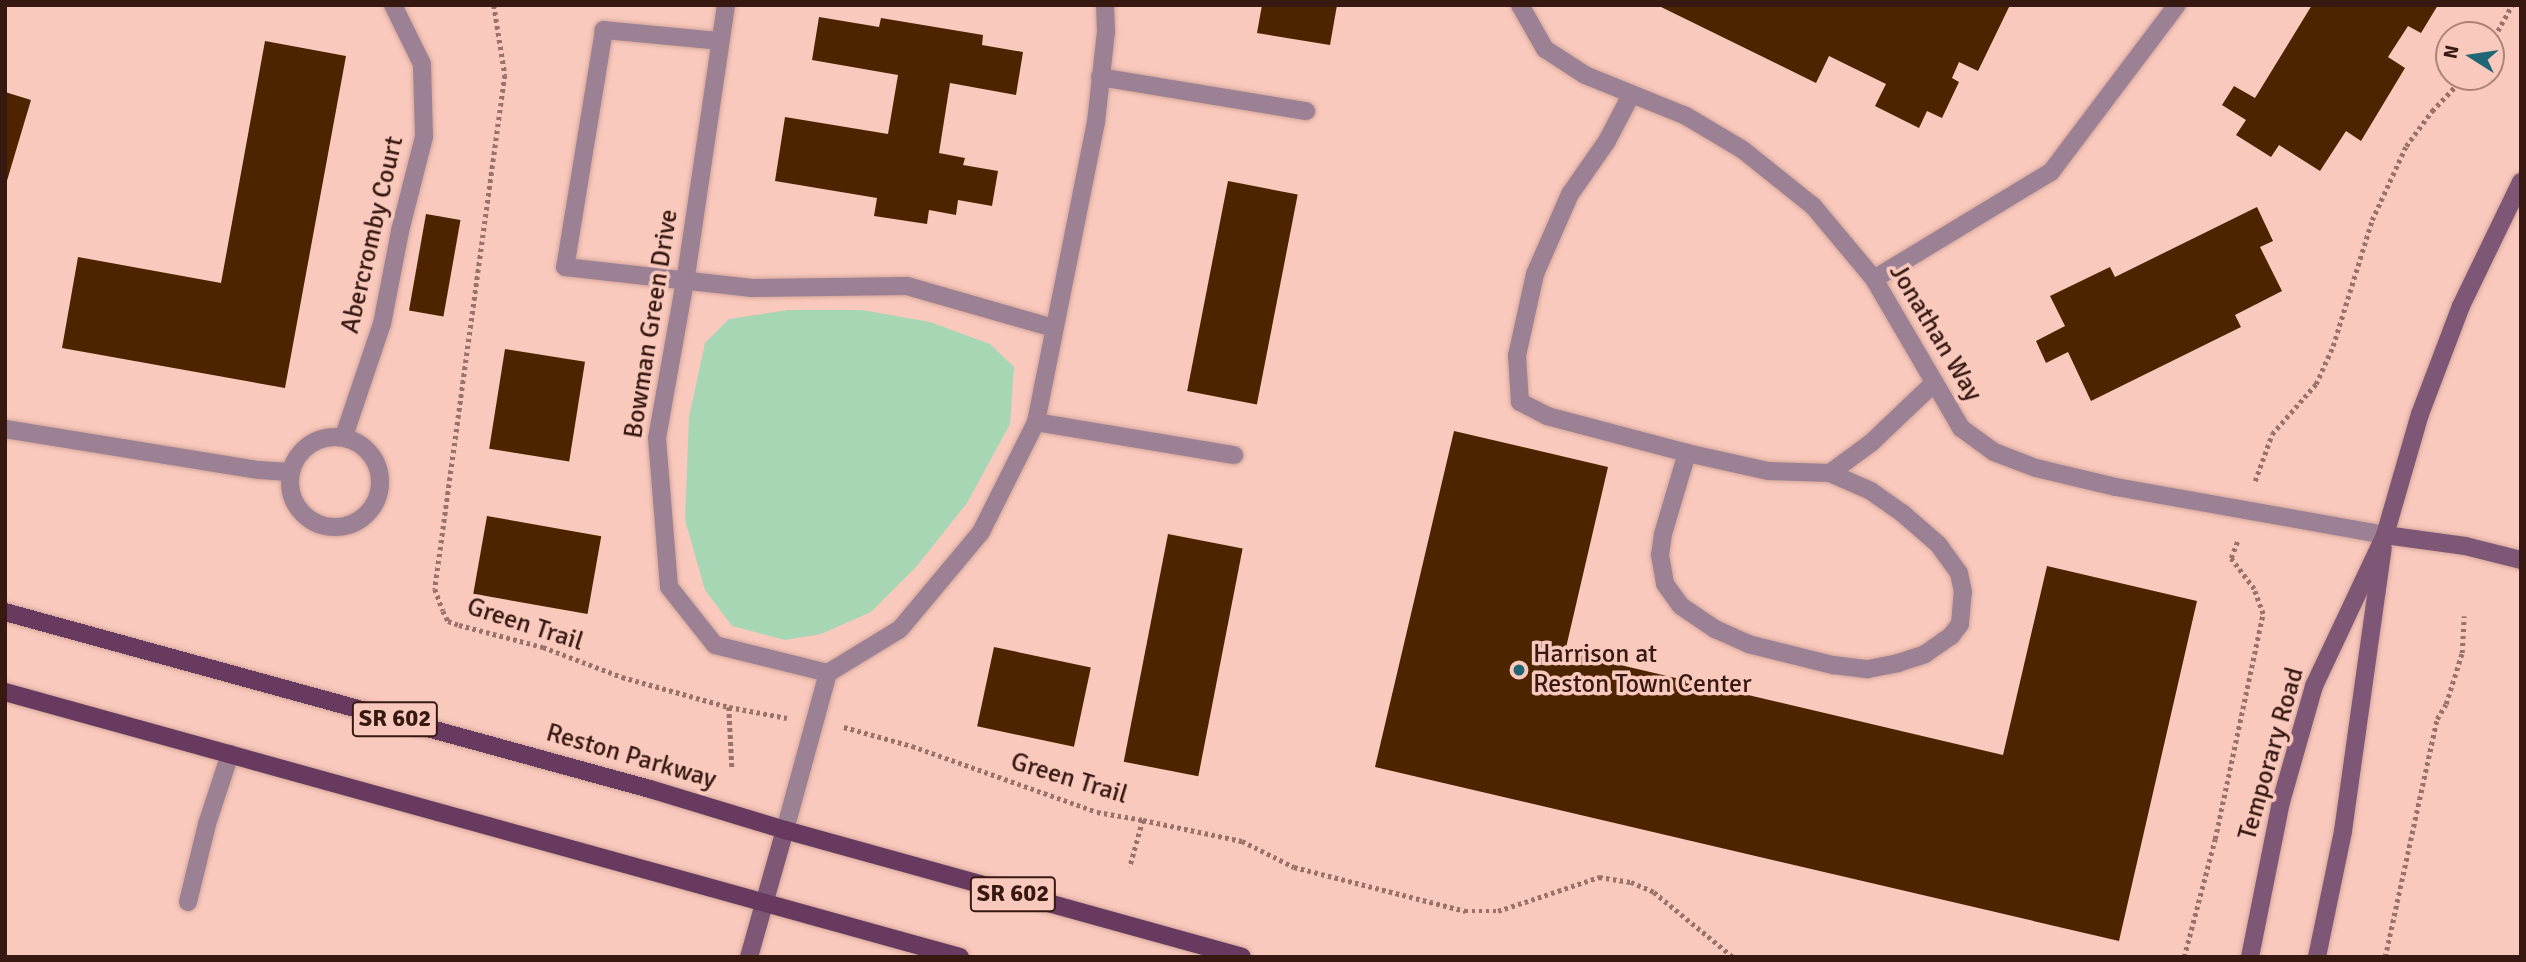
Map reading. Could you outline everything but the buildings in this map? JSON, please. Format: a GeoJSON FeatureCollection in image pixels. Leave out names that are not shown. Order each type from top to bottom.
{"type":"FeatureCollection","features":[{"type":"Feature","properties":{"kind":"main road","name":"Reston Parkway"},"geometry":{"type":"LineString","coordinates":[[5,612],[650,789],[785,830],[1242,957]]}},
{"type":"Feature","properties":{"kind":"main road"},"geometry":{"type":"LineString","coordinates":[[5,692],[960,957]]}},
{"type":"Feature","properties":{"kind":"street","name":"Abercromby Court"},"geometry":{"type":"LineString","coordinates":[[344,436],[382,324],[400,231],[424,137],[422,64],[393,5]]}},
{"type":"Feature","properties":{"kind":"street","name":"Bowman Green Drive"},"geometry":{"type":"LineString","coordinates":[[726,5],[685,281],[657,438],[669,587],[715,645],[828,673]]}},
{"type":"Feature","properties":{"kind":"street"},"geometry":{"type":"LineString","coordinates":[[749,957],[828,673],[901,629],[981,532],[1036,422],[1093,135],[1105,32],[1105,5]]}},
{"type":"Feature","properties":{"kind":"street","name":"Jonathan Way"},"geometry":{"type":"LineString","coordinates":[[1520,5],[1545,49],[1585,75],[1686,116],[1743,150],[1813,206],[1874,279],[1961,428],[1994,452],[2036,468],[2246,512],[2385,535]]}},
{"type":"Feature","properties":{"kind":"street"},"geometry":{"type":"LineString","coordinates":[[1874,279],[2051,172],[2177,5]]}},
{"type":"Feature","properties":{"kind":"street"},"geometry":{"type":"LineString","coordinates":[[720,41],[604,30],[565,267],[752,288],[907,286],[1054,328]]}},
{"type":"Feature","properties":{"kind":"street"},"geometry":{"type":"LineString","coordinates":[[1100,77],[1306,111]]}},
{"type":"Feature","properties":{"kind":"street"},"geometry":{"type":"LineString","coordinates":[[1631,95],[1607,141],[1570,194],[1535,274],[1517,356],[1520,402],[1547,416],[1688,453],[1768,471],[1830,473],[1871,491],[1939,545],[1959,573],[1963,592],[1960,624],[1951,636],[1925,654],[1868,669],[1833,665],[1748,644],[1715,629],[1681,606],[1665,584],[1660,555],[1688,453]]}},
{"type":"Feature","properties":{"kind":"street","name":"Temporary Road"},"geometry":{"type":"LineString","coordinates":[[2250,957],[2281,802],[2314,686],[2385,535],[2420,414],[2461,306],[2521,183]]}},
{"type":"Feature","properties":{"kind":"street"},"geometry":{"type":"LineString","coordinates":[[1830,473],[1872,442],[1933,384]]}},
{"type":"Feature","properties":{"kind":"street"},"geometry":{"type":"LineString","coordinates":[[1036,422],[1234,455]]}},
{"type":"Feature","properties":{"kind":"street"},"geometry":{"type":"LineString","coordinates":[[5,429],[259,470],[289,472]]}},
{"type":"Feature","properties":{"kind":"street"},"geometry":{"type":"LineString","coordinates":[[344,436],[365,447],[379,466],[381,490],[369,513],[350,526],[325,527],[304,517],[291,496],[289,472],[300,451],[320,438],[344,436]]}},
{"type":"Feature","properties":{"kind":"street"},"geometry":{"type":"LineString","coordinates":[[2385,535],[2465,546],[2521,560]]}},
{"type":"Feature","properties":{"kind":"street","name":"Temporary Road"},"geometry":{"type":"LineString","coordinates":[[2317,957],[2343,831],[2374,629],[2385,535]]}},
{"type":"Feature","properties":{"kind":"street"},"geometry":{"type":"LineString","coordinates":[[188,902],[207,824],[230,754]]}},
{"type":"Feature","properties":{"kind":"path","name":"Green Trail"},"geometry":{"type":"LineString","coordinates":[[494,5],[505,75],[435,589],[448,621],[543,647],[622,677],[729,707],[856,728],[1037,793],[1097,812],[1143,820],[1130,867]]}},
{"type":"Feature","properties":{"kind":"path"},"geometry":{"type":"LineString","coordinates":[[2503,21],[2512,5]]}},
{"type":"Feature","properties":{"kind":"path"},"geometry":{"type":"LineString","coordinates":[[2184,957],[2215,839],[2263,614],[2255,589],[2231,558],[2272,434],[2316,384],[2337,333],[2372,220],[2406,146],[2451,91]]}},
{"type":"Feature","properties":{"kind":"path"},"geometry":{"type":"LineString","coordinates":[[2385,957],[2437,719],[2446,704],[2462,653],[2464,616]]}},
{"type":"Feature","properties":{"kind":"path"},"geometry":{"type":"LineString","coordinates":[[729,707],[732,767]]}},
{"type":"Feature","properties":{"kind":"path"},"geometry":{"type":"LineString","coordinates":[[1143,820],[1242,841],[1294,867],[1465,911],[1498,911],[1599,877],[1631,882],[1654,892],[1732,957]]}},
{"type":"Feature","properties":{"kind":"green space"},"geometry":{"type":"Polygon","coordinates":[[[788,310],[862,310],[930,322],[990,344],[1014,367],[1010,424],[967,503],[917,566],[871,612],[821,634],[785,640],[732,626],[705,590],[685,520],[689,417],[705,343],[729,319],[788,310]]]}},
{"type":"Feature","properties":{"kind":"place","name":"Harrison at Reston Town Center"},"geometry":{"type":"Point","coordinates":[1519,670]}}]}
